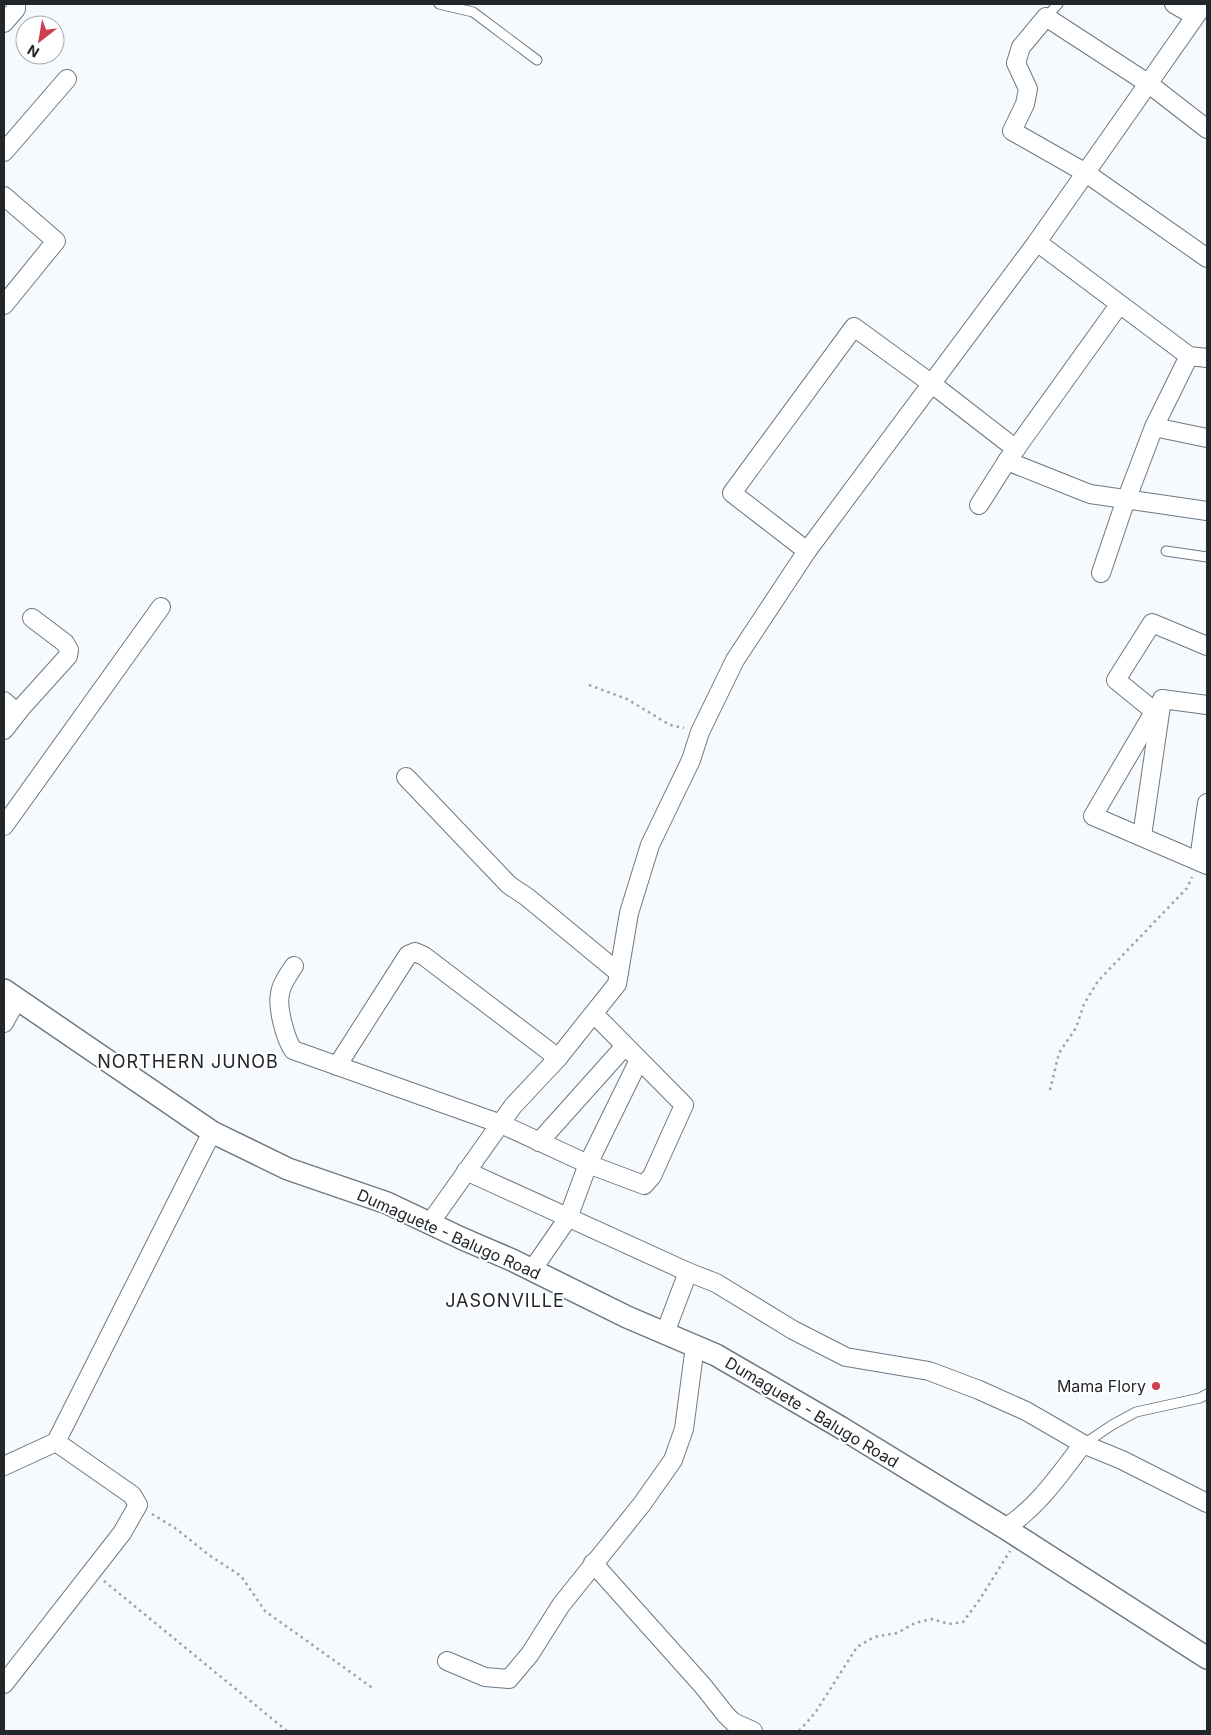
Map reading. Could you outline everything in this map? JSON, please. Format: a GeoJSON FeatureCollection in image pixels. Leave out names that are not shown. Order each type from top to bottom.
{"type":"FeatureCollection","features":[{"type":"Feature","properties":{"kind":"street"},"geometry":{"type":"LineString","coordinates":[[4,23],[16,9],[16,4]]}},
{"type":"Feature","properties":{"kind":"street"},"geometry":{"type":"LineString","coordinates":[[430,1223],[513,1106],[558,1058],[617,984],[630,913],[650,845],[691,760],[700,732],[735,660],[808,551],[1037,242],[1200,10],[1174,4]]}},
{"type":"Feature","properties":{"kind":"street"},"geometry":{"type":"LineString","coordinates":[[1207,129],[1149,84],[1046,17],[1021,48],[1016,63],[1028,89],[1025,104],[1012,131],[1086,173],[1207,258]]}},
{"type":"Feature","properties":{"kind":"street"},"geometry":{"type":"LineString","coordinates":[[4,152],[67,79]]}},
{"type":"Feature","properties":{"kind":"street"},"geometry":{"type":"LineString","coordinates":[[4,196],[56,241],[4,305]]}},
{"type":"Feature","properties":{"kind":"street"},"geometry":{"type":"LineString","coordinates":[[1037,242],[1189,356],[1207,358]]}},
{"type":"Feature","properties":{"kind":"street"},"geometry":{"type":"LineString","coordinates":[[978,504],[1119,304]]}},
{"type":"Feature","properties":{"kind":"street"},"geometry":{"type":"LineString","coordinates":[[808,551],[732,493],[854,327],[932,384],[1012,455],[1090,494],[1207,511]]}},
{"type":"Feature","properties":{"kind":"street"},"geometry":{"type":"LineString","coordinates":[[1101,573],[1154,427],[1189,356]]}},
{"type":"Feature","properties":{"kind":"street"},"geometry":{"type":"LineString","coordinates":[[1154,427],[1207,438]]}},
{"type":"Feature","properties":{"kind":"street"},"geometry":{"type":"LineString","coordinates":[[4,826],[161,607]]}},
{"type":"Feature","properties":{"kind":"street"},"geometry":{"type":"LineString","coordinates":[[4,730],[68,656],[69,650],[65,643],[32,618]]}},
{"type":"Feature","properties":{"kind":"street"},"geometry":{"type":"LineString","coordinates":[[1157,714],[1116,680],[1152,624],[1207,646]]}},
{"type":"Feature","properties":{"kind":"street"},"geometry":{"type":"LineString","coordinates":[[1142,836],[1157,714],[1162,699],[1207,705]]}},
{"type":"Feature","properties":{"kind":"street"},"geometry":{"type":"LineString","coordinates":[[4,701],[17,713]]}},
{"type":"Feature","properties":{"kind":"street"},"geometry":{"type":"LineString","coordinates":[[1157,714],[1093,816],[1203,862],[1207,804]]}},
{"type":"Feature","properties":{"kind":"street"},"geometry":{"type":"LineString","coordinates":[[406,777],[509,884],[619,973]]}},
{"type":"Feature","properties":{"kind":"street"},"geometry":{"type":"LineString","coordinates":[[336,1066],[408,955],[415,952],[424,956],[558,1058]]}},
{"type":"Feature","properties":{"kind":"street"},"geometry":{"type":"LineString","coordinates":[[294,966],[280,991],[278,1003],[289,1044],[293,1050],[501,1124],[588,1164],[644,1185],[652,1176],[684,1105],[594,1014]]}},
{"type":"Feature","properties":{"kind":"street"},"geometry":{"type":"LineString","coordinates":[[4,1023],[10,994]]}},
{"type":"Feature","properties":{"kind":"street","name":"Dumaguete - Balugo Road"},"geometry":{"type":"LineString","coordinates":[[10,994],[212,1132],[288,1169],[387,1203],[628,1317],[724,1360],[840,1427],[1012,1532],[1207,1658]]}},
{"type":"Feature","properties":{"kind":"street"},"geometry":{"type":"LineString","coordinates":[[539,1142],[625,1046]]}},
{"type":"Feature","properties":{"kind":"street"},"geometry":{"type":"LineString","coordinates":[[532,1270],[568,1218],[588,1164],[639,1060]]}},
{"type":"Feature","properties":{"kind":"street"},"geometry":{"type":"LineString","coordinates":[[4,1466],[56,1442],[212,1132]]}},
{"type":"Feature","properties":{"kind":"street"},"geometry":{"type":"LineString","coordinates":[[466,1171],[716,1284],[793,1330],[846,1357],[929,1371],[979,1390],[1026,1411],[1083,1444],[1122,1460],[1207,1503]]}},
{"type":"Feature","properties":{"kind":"street"},"geometry":{"type":"LineString","coordinates":[[666,1333],[688,1272]]}},
{"type":"Feature","properties":{"kind":"street"},"geometry":{"type":"LineString","coordinates":[[447,1661],[485,1677],[509,1679],[530,1654],[561,1605],[642,1504],[673,1460],[684,1429],[695,1346]]}},
{"type":"Feature","properties":{"kind":"street"},"geometry":{"type":"LineString","coordinates":[[4,1684],[122,1533],[138,1505],[132,1495],[56,1442]]}},
{"type":"Feature","properties":{"kind":"street"},"geometry":{"type":"LineString","coordinates":[[1012,1532],[1020,1518],[1046,1492],[1083,1444]]}},
{"type":"Feature","properties":{"kind":"street"},"geometry":{"type":"LineString","coordinates":[[593,1563],[703,1686],[726,1715],[733,1722],[753,1731]]}},
{"type":"Feature","properties":{"kind":"lane"},"geometry":{"type":"LineString","coordinates":[[439,4],[473,12],[538,60]]}},
{"type":"Feature","properties":{"kind":"lane"},"geometry":{"type":"LineString","coordinates":[[1046,17],[1058,4]]}},
{"type":"Feature","properties":{"kind":"lane"},"geometry":{"type":"LineString","coordinates":[[1166,551],[1207,557]]}},
{"type":"Feature","properties":{"kind":"lane"},"geometry":{"type":"LineString","coordinates":[[1083,1444],[1136,1412],[1200,1398],[1207,1394]]}},
{"type":"Feature","properties":{"kind":"path"},"geometry":{"type":"LineString","coordinates":[[590,685],[628,699],[670,725],[700,732]]}},
{"type":"Feature","properties":{"kind":"path"},"geometry":{"type":"LineString","coordinates":[[1050,1090],[1059,1052],[1076,1028],[1084,1004],[1098,981],[1187,888],[1203,862]]}},
{"type":"Feature","properties":{"kind":"path"},"geometry":{"type":"LineString","coordinates":[[138,1505],[175,1528],[209,1555],[241,1576],[265,1611],[374,1690]]}},
{"type":"Feature","properties":{"kind":"path"},"geometry":{"type":"LineString","coordinates":[[799,1731],[815,1714],[857,1647],[874,1637],[897,1633],[915,1623],[932,1619],[949,1624],[963,1622],[980,1599],[1012,1532]]}},
{"type":"Feature","properties":{"kind":"path"},"geometry":{"type":"LineString","coordinates":[[93,1571],[286,1731]]}},
{"type":"Feature","properties":{"kind":"place","name":"Mama Flory"},"geometry":{"type":"Point","coordinates":[1156,1386]}},
{"type":"Feature","properties":{"kind":"district","name":"NORTHERN JUNOB"},"geometry":{"type":"Point","coordinates":[188,1061]}},
{"type":"Feature","properties":{"kind":"district","name":"JASONVILLE"},"geometry":{"type":"Point","coordinates":[505,1300]}}]}
